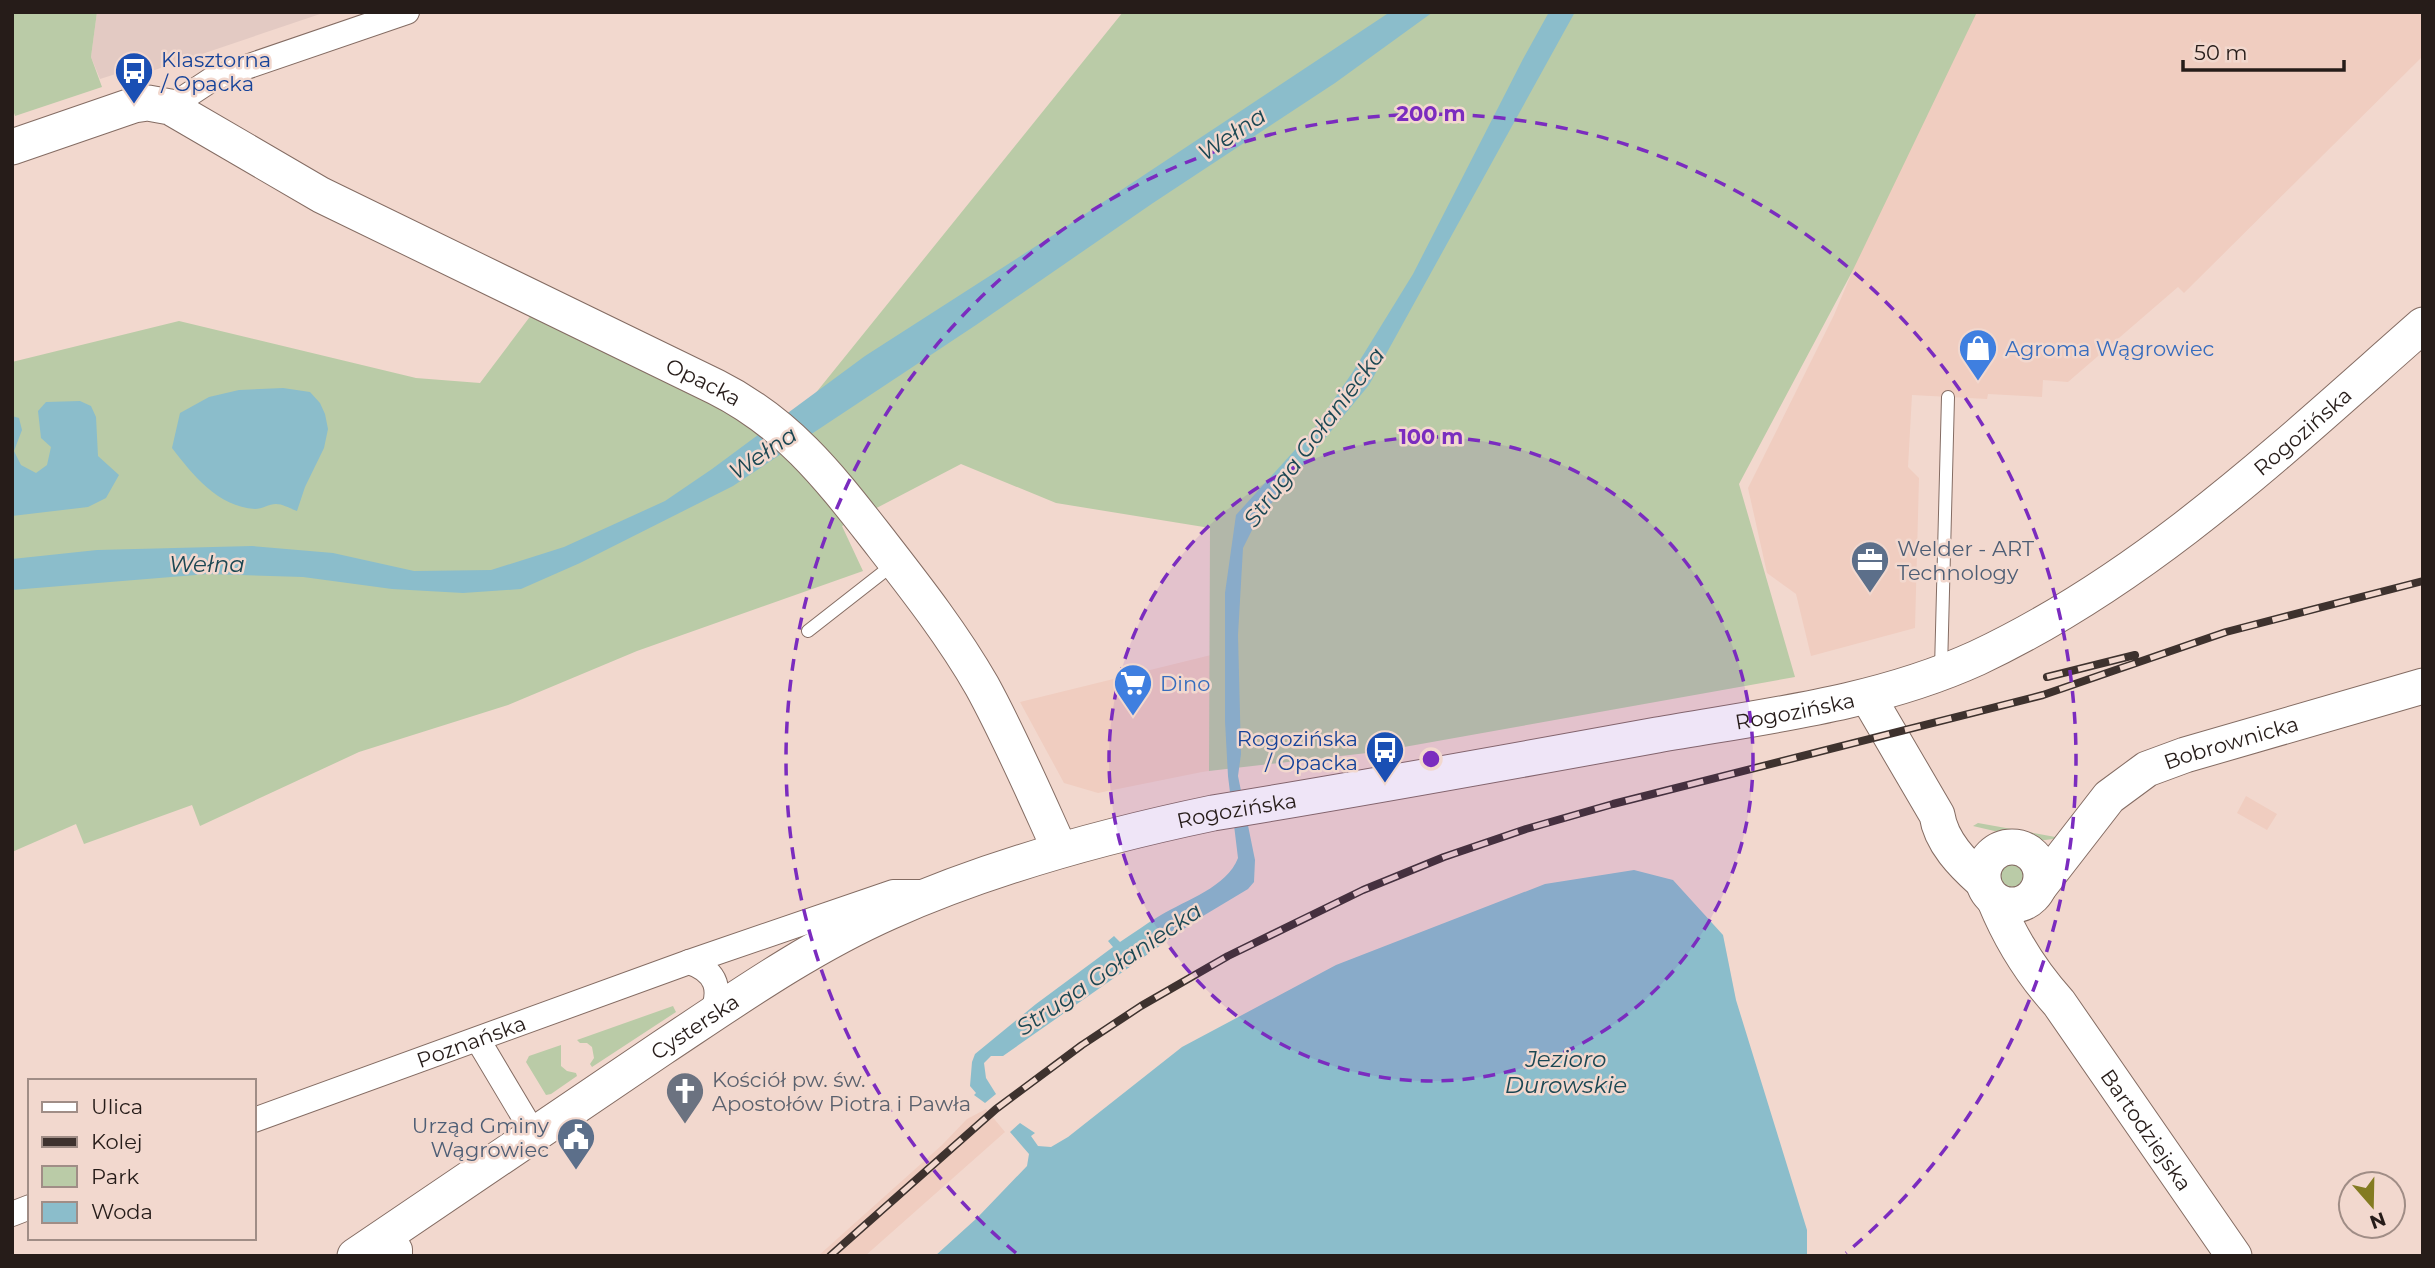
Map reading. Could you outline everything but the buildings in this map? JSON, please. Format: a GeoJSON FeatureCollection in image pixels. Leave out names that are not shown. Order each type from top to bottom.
{"type":"FeatureCollection","features":[{"type":"Feature","properties":{"kind":"street"},"geometry":{"type":"LineString","coordinates":[[12,147],[134,105],[148,103],[170,107],[214,78],[407,12]]}},
{"type":"Feature","properties":{"kind":"street","name":"Opacka"},"geometry":{"type":"LineString","coordinates":[[170,107],[321,195],[716,387],[753,407],[793,440],[833,482],[946,630],[982,686],[1060,850]]}},
{"type":"Feature","properties":{"kind":"street","name":"Rogozińska"},"geometry":{"type":"LineString","coordinates":[[1060,850],[1124,832],[1213,813],[1868,697],[1941,673],[2029,631],[2143,561],[2251,476],[2423,325]]}},
{"type":"Feature","properties":{"kind":"street","name":"Bobrownicka"},"geometry":{"type":"LineString","coordinates":[[1989,891],[2013,906],[2030,900],[2030,870],[2070,845],[2109,797],[2138,774],[2158,764],[2423,686]]}},
{"type":"Feature","properties":{"kind":"street","name":"Bartodziejska"},"geometry":{"type":"LineString","coordinates":[[1868,697],[1937,815],[1939,829],[1948,844],[1989,891],[2034,975],[2059,1003],[2234,1256]]}},
{"type":"Feature","properties":{"kind":"street"},"geometry":{"type":"LineString","coordinates":[[1937,815],[2030,870]]}},
{"type":"Feature","properties":{"kind":"street"},"geometry":{"type":"LineString","coordinates":[[1989,891],[1986,861],[2001,849],[2030,870]]}},
{"type":"Feature","properties":{"kind":"street","name":"Cysterska"},"geometry":{"type":"LineString","coordinates":[[355,1256],[396,1244],[534,1134],[710,1016],[820,947],[890,911],[1060,850]]}},
{"type":"Feature","properties":{"kind":"street","name":"Bartodziejska"},"geometry":{"type":"LineString","coordinates":[[2030,870],[2039,959],[2059,1003]]}},
{"type":"Feature","properties":{"kind":"street","name":"Poznańska"},"geometry":{"type":"LineString","coordinates":[[256,1119],[689,962],[893,892],[940,892]]}},
{"type":"Feature","properties":{"kind":"street"},"geometry":{"type":"LineString","coordinates":[[689,962],[701,965],[715,982],[716,1005],[710,1016]]}},
{"type":"Feature","properties":{"kind":"street"},"geometry":{"type":"LineString","coordinates":[[478,1040],[534,1134]]}},
{"type":"Feature","properties":{"kind":"lane"},"geometry":{"type":"LineString","coordinates":[[1941,673],[1948,397]]}},
{"type":"Feature","properties":{"kind":"lane"},"geometry":{"type":"LineString","coordinates":[[808,631],[895,563]]}},
{"type":"Feature","properties":{"kind":"shaded area"},"geometry":{"type":"Polygon","coordinates":[[[97,12],[326,12],[128,79],[125,71],[100,79],[91,57],[97,12]]]}},
{"type":"Feature","properties":{"kind":"shaded area"},"geometry":{"type":"Polygon","coordinates":[[[1967,12],[2423,12],[2423,56],[2184,293],[2178,287],[2068,382],[2043,380],[2042,397],[1988,394],[1987,399],[1912,395],[1908,467],[1919,478],[1915,628],[1811,656],[1796,594],[1767,573],[1748,488],[1834,315],[1937,70],[1967,12]]]}},
{"type":"Feature","properties":{"kind":"shaded area"},"geometry":{"type":"Polygon","coordinates":[[[1211,655],[1209,771],[1098,793],[1064,783],[1020,702],[1211,655]]]}},
{"type":"Feature","properties":{"kind":"shaded area"},"geometry":{"type":"Polygon","coordinates":[[[2246,796],[2277,814],[2267,830],[2237,813],[2246,796]]]}},
{"type":"Feature","properties":{"kind":"shaded area"},"geometry":{"type":"Polygon","coordinates":[[[986,1109],[1005,1132],[865,1256],[818,1256],[942,1145],[967,1119],[986,1109]]]}},
{"type":"Feature","properties":{"kind":"green space"},"geometry":{"type":"Polygon","coordinates":[[[12,12],[97,12],[91,57],[102,87],[15,116],[12,107],[12,12]]]}},
{"type":"Feature","properties":{"kind":"green space"},"geometry":{"type":"Polygon","coordinates":[[[1123,12],[1977,12],[1853,270],[1739,484],[1795,677],[1376,752],[1209,771],[1210,528],[1056,503],[961,464],[842,526],[863,571],[637,651],[508,705],[359,752],[200,826],[192,805],[84,844],[76,824],[12,852],[12,362],[179,321],[416,378],[480,383],[541,302],[777,441],[1123,12]]]}},
{"type":"Feature","properties":{"kind":"green space"},"geometry":{"type":"Polygon","coordinates":[[[1978,823],[2061,838],[2037,841],[1973,826],[1978,823]]]}},
{"type":"Feature","properties":{"kind":"green space"},"geometry":{"type":"Polygon","coordinates":[[[2011,861],[2022,866],[2027,877],[2022,888],[2011,893],[2000,888],[1995,877],[2000,866],[2011,861]]]}},
{"type":"Feature","properties":{"kind":"green space"},"geometry":{"type":"Polygon","coordinates":[[[673,1006],[676,1012],[592,1067],[592,1047],[577,1040],[673,1006]]]}},
{"type":"Feature","properties":{"kind":"green space"},"geometry":{"type":"Polygon","coordinates":[[[561,1045],[561,1066],[577,1076],[546,1095],[526,1062],[529,1056],[561,1045]]]}},
{"type":"Feature","properties":{"kind":"water","name":"Wełna"},"geometry":{"type":"Polygon","coordinates":[[[1390,12],[1433,12],[1335,83],[733,486],[580,563],[521,589],[463,593],[392,589],[303,577],[208,574],[12,590],[12,559],[97,550],[252,546],[333,553],[414,571],[491,570],[564,547],[665,501],[865,356],[1390,12]]]}},
{"type":"Feature","properties":{"kind":"water","name":"Struga Gołaniecka"},"geometry":{"type":"Polygon","coordinates":[[[1549,12],[1575,12],[1369,385],[1256,522],[1243,548],[1238,635],[1241,754],[1238,776],[1255,860],[1254,882],[1248,889],[1198,919],[1003,1056],[991,1056],[984,1063],[986,1078],[996,1094],[985,1103],[974,1095],[976,1093],[970,1086],[975,1054],[1036,1004],[1113,947],[1108,941],[1114,936],[1120,942],[1161,915],[1205,892],[1233,868],[1238,858],[1228,776],[1225,721],[1225,593],[1236,515],[1313,430],[1352,373],[1413,274],[1549,12]]]}},
{"type":"Feature","properties":{"kind":"water"},"geometry":{"type":"Polygon","coordinates":[[[283,388],[310,392],[320,403],[328,429],[324,448],[305,487],[297,511],[279,504],[255,509],[229,502],[207,488],[172,448],[180,413],[209,397],[239,390],[283,388]]]}},
{"type":"Feature","properties":{"kind":"water"},"geometry":{"type":"Polygon","coordinates":[[[80,401],[91,406],[96,417],[98,456],[119,475],[106,498],[88,507],[12,516],[12,416],[19,418],[22,430],[14,451],[21,465],[36,473],[47,465],[51,447],[41,438],[38,411],[46,402],[80,401]]]}},
{"type":"Feature","properties":{"kind":"water","name":"Jezioro Durowskie"},"geometry":{"type":"Polygon","coordinates":[[[1634,870],[1673,880],[1723,935],[1736,1000],[1807,1230],[1807,1256],[935,1256],[977,1218],[1027,1166],[1029,1154],[1010,1132],[1020,1123],[1035,1133],[1031,1136],[1038,1146],[1051,1147],[1068,1137],[1182,1047],[1336,965],[1545,884],[1634,870]]]}},
{"type":"Feature","properties":{"kind":"railway"},"geometry":{"type":"LineString","coordinates":[[830,1256],[996,1109],[1082,1045],[1141,1006],[1228,956],[1363,890],[1444,857],[1526,829],[1613,804],[2043,695],[2226,632],[2423,581]]}},
{"type":"Feature","properties":{"kind":"railway"},"geometry":{"type":"LineString","coordinates":[[2047,677],[2135,655]]}},
{"type":"Feature","properties":{"kind":"place","name":"Klasztorna / Opacka"},"geometry":{"type":"Point","coordinates":[134,105]}},
{"type":"Feature","properties":{"kind":"place","name":"Agroma Wągrowiec"},"geometry":{"type":"Point","coordinates":[1978,382]}},
{"type":"Feature","properties":{"kind":"place","name":"Welder - ART Technology"},"geometry":{"type":"Point","coordinates":[1870,594]}},
{"type":"Feature","properties":{"kind":"place","name":"Dino"},"geometry":{"type":"Point","coordinates":[1133,717]}},
{"type":"Feature","properties":{"kind":"place","name":"Rogozińska / Opacka"},"geometry":{"type":"Point","coordinates":[1385,784]}},
{"type":"Feature","properties":{"kind":"place","name":"Kościół pw. św. Apostołów Piotra i Pawła"},"geometry":{"type":"Point","coordinates":[685,1125]}},
{"type":"Feature","properties":{"kind":"place","name":"Urząd Gminy Wągrowiec"},"geometry":{"type":"Point","coordinates":[576,1171]}}]}
